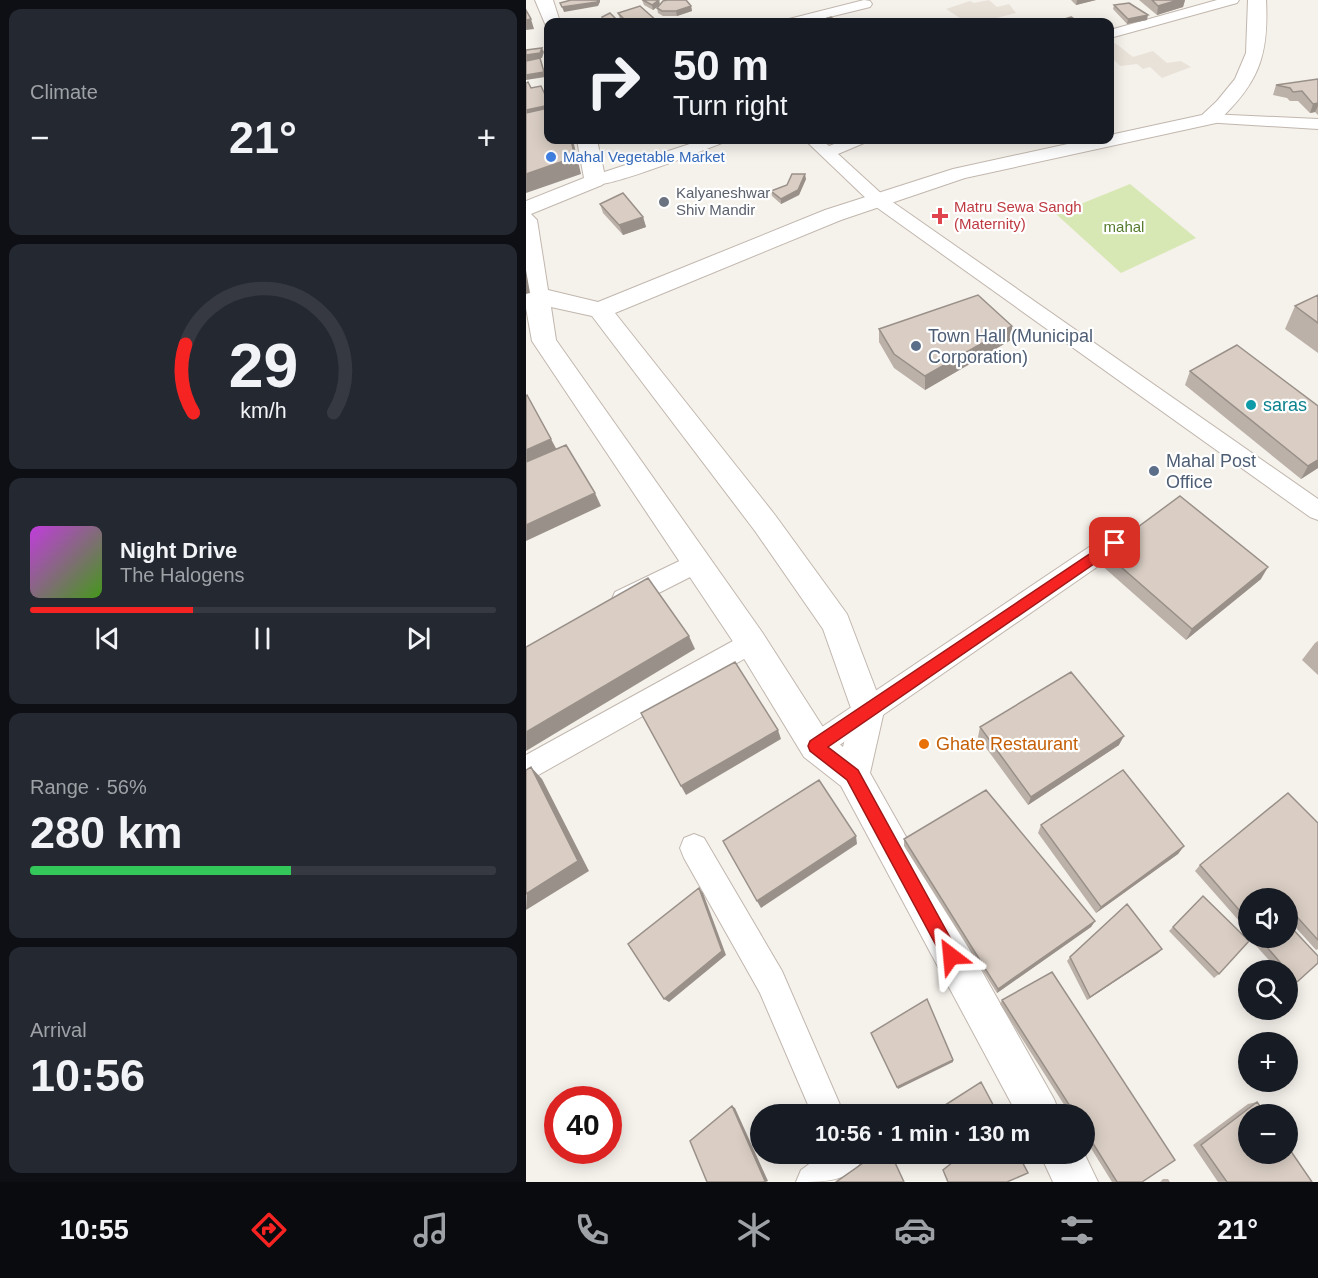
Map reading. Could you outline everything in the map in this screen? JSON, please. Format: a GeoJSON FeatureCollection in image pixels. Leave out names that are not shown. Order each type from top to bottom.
{"type":"FeatureCollection","features":[{"type":"Feature","properties":{"kind":"street"},"geometry":{"type":"LineString","coordinates":[[544,0],[551,18]]}},
{"type":"Feature","properties":{"kind":"street"},"geometry":{"type":"LineString","coordinates":[[1114,33],[1232,0]]}},
{"type":"Feature","properties":{"kind":"street"},"geometry":{"type":"LineString","coordinates":[[1209,119],[1232,98],[1250,71],[1260,36],[1257,0]]}},
{"type":"Feature","properties":{"kind":"street"},"geometry":{"type":"LineString","coordinates":[[810,18],[865,4]]}},
{"type":"Feature","properties":{"kind":"street"},"geometry":{"type":"LineString","coordinates":[[1114,140],[1209,119],[1318,124]]}},
{"type":"Feature","properties":{"kind":"street"},"geometry":{"type":"LineString","coordinates":[[588,144],[595,181]]}},
{"type":"Feature","properties":{"kind":"street"},"geometry":{"type":"LineString","coordinates":[[526,208],[595,181],[705,144]]}},
{"type":"Feature","properties":{"kind":"street"},"geometry":{"type":"LineString","coordinates":[[818,144],[878,200],[1316,508]]}},
{"type":"Feature","properties":{"kind":"street"},"geometry":{"type":"LineString","coordinates":[[829,152],[848,144]]}},
{"type":"Feature","properties":{"kind":"street"},"geometry":{"type":"LineString","coordinates":[[532,298],[600,310],[833,215],[960,173],[1094,144]]}},
{"type":"Feature","properties":{"kind":"street"},"geometry":{"type":"LineString","coordinates":[[526,220],[532,298],[544,341],[751,642],[816,746],[853,775],[1034,1104]]}},
{"type":"Feature","properties":{"kind":"street"},"geometry":{"type":"LineString","coordinates":[[600,310],[764,523],[836,622],[868,711],[853,775]]}},
{"type":"Feature","properties":{"kind":"street"},"geometry":{"type":"LineString","coordinates":[[816,746],[1115,543]]}},
{"type":"Feature","properties":{"kind":"street"},"geometry":{"type":"LineString","coordinates":[[607,607],[697,563]]}},
{"type":"Feature","properties":{"kind":"street"},"geometry":{"type":"LineString","coordinates":[[526,769],[751,642]]}},
{"type":"Feature","properties":{"kind":"street"},"geometry":{"type":"LineString","coordinates":[[694,848],[771,982],[824,1104]]}},
{"type":"Feature","properties":{"kind":"street"},"geometry":{"type":"LineString","coordinates":[[813,1182],[837,1164]]}},
{"type":"Feature","properties":{"kind":"street"},"geometry":{"type":"LineString","coordinates":[[1067,1164],[1077,1182]]}},
{"type":"Feature","properties":{"kind":"shaded area"},"geometry":{"type":"Polygon","coordinates":[[[989,0],[997,7],[1009,4],[1016,13],[997,18],[960,18],[946,9],[970,1],[974,3],[989,0]]]}},
{"type":"Feature","properties":{"kind":"shaded area"},"geometry":{"type":"Polygon","coordinates":[[[1114,43],[1133,57],[1153,51],[1167,63],[1181,61],[1191,67],[1162,78],[1150,67],[1143,69],[1137,64],[1120,66],[1114,60],[1114,43]]]}},
{"type":"Feature","properties":{"kind":"green space","name":"mahal"},"geometry":{"type":"Polygon","coordinates":[[[1130,184],[1196,238],[1121,273],[1056,214],[1130,184]]]}},
{"type":"Feature","properties":{"kind":"building"},"geometry":{"type":"Polygon","coordinates":[[[571,0],[598,0],[562,7],[560,3],[571,0]]]}},
{"type":"Feature","properties":{"kind":"building"},"geometry":{"type":"Polygon","coordinates":[[[643,0],[659,0],[652,5],[643,0]]]}},
{"type":"Feature","properties":{"kind":"building"},"geometry":{"type":"Polygon","coordinates":[[[667,0],[686,0],[691,6],[676,11],[662,11],[657,8],[667,0]]]}},
{"type":"Feature","properties":{"kind":"building"},"geometry":{"type":"Polygon","coordinates":[[[1152,0],[1178,0],[1158,6],[1152,0]]]}},
{"type":"Feature","properties":{"kind":"building"},"geometry":{"type":"Polygon","coordinates":[[[1129,3],[1148,15],[1128,19],[1114,5],[1129,3]]]}},
{"type":"Feature","properties":{"kind":"building"},"geometry":{"type":"Polygon","coordinates":[[[640,6],[654,18],[623,18],[618,13],[640,6]]]}},
{"type":"Feature","properties":{"kind":"building"},"geometry":{"type":"Polygon","coordinates":[[[526,10],[531,19],[526,20],[526,10]]]}},
{"type":"Feature","properties":{"kind":"building"},"geometry":{"type":"Polygon","coordinates":[[[610,13],[615,18],[602,17],[610,13]]]}},
{"type":"Feature","properties":{"kind":"building"},"geometry":{"type":"Polygon","coordinates":[[[542,48],[540,53],[526,55],[526,50],[542,48]]]}},
{"type":"Feature","properties":{"kind":"building"},"geometry":{"type":"Polygon","coordinates":[[[540,58],[544,72],[526,75],[526,61],[540,58]]]}},
{"type":"Feature","properties":{"kind":"building"},"geometry":{"type":"Polygon","coordinates":[[[1318,79],[1318,103],[1313,104],[1302,91],[1293,92],[1290,88],[1276,85],[1318,79]]]}},
{"type":"Feature","properties":{"kind":"building"},"geometry":{"type":"Polygon","coordinates":[[[528,82],[531,88],[541,86],[544,92],[544,106],[526,110],[526,83],[528,82]]]}},
{"type":"Feature","properties":{"kind":"building"},"geometry":{"type":"Polygon","coordinates":[[[544,109],[544,144],[572,144],[575,157],[526,174],[526,113],[544,109]]]}},
{"type":"Feature","properties":{"kind":"building"},"geometry":{"type":"Polygon","coordinates":[[[792,174],[805,174],[798,190],[781,199],[771,191],[787,185],[792,174]]]}},
{"type":"Feature","properties":{"kind":"building"},"geometry":{"type":"Polygon","coordinates":[[[623,193],[643,217],[619,225],[600,204],[623,193]]]}},
{"type":"Feature","properties":{"kind":"building"},"geometry":{"type":"Polygon","coordinates":[[[978,295],[1012,326],[925,376],[894,354],[879,329],[978,295]]]}},
{"type":"Feature","properties":{"kind":"building"},"geometry":{"type":"Polygon","coordinates":[[[1318,295],[1318,323],[1295,306],[1318,295]]]}},
{"type":"Feature","properties":{"kind":"building","name":"saras"},"geometry":{"type":"Polygon","coordinates":[[[1237,345],[1318,406],[1318,460],[1308,466],[1190,371],[1237,345]]]}},
{"type":"Feature","properties":{"kind":"building"},"geometry":{"type":"Polygon","coordinates":[[[526,396],[551,439],[526,450],[526,396]]]}},
{"type":"Feature","properties":{"kind":"building"},"geometry":{"type":"Polygon","coordinates":[[[566,445],[595,493],[526,525],[526,462],[566,445]]]}},
{"type":"Feature","properties":{"kind":"building"},"geometry":{"type":"Polygon","coordinates":[[[1180,496],[1268,567],[1192,629],[1104,552],[1180,496]]]}},
{"type":"Feature","properties":{"kind":"building"},"geometry":{"type":"Polygon","coordinates":[[[648,578],[689,636],[526,732],[526,647],[648,578]]]}},
{"type":"Feature","properties":{"kind":"building"},"geometry":{"type":"Polygon","coordinates":[[[735,662],[778,730],[681,786],[641,713],[735,662]]]}},
{"type":"Feature","properties":{"kind":"building"},"geometry":{"type":"Polygon","coordinates":[[[1071,672],[1124,736],[1031,797],[980,727],[1071,672]]]}},
{"type":"Feature","properties":{"kind":"building"},"geometry":{"type":"Polygon","coordinates":[[[531,767],[578,861],[526,894],[526,770],[531,767]]]}},
{"type":"Feature","properties":{"kind":"building"},"geometry":{"type":"Polygon","coordinates":[[[1123,770],[1184,846],[1101,907],[1041,825],[1123,770]]]}},
{"type":"Feature","properties":{"kind":"building"},"geometry":{"type":"Polygon","coordinates":[[[819,780],[856,836],[757,901],[723,841],[819,780]]]}},
{"type":"Feature","properties":{"kind":"building"},"geometry":{"type":"Polygon","coordinates":[[[986,790],[1095,921],[998,989],[904,839],[986,790]]]}},
{"type":"Feature","properties":{"kind":"building"},"geometry":{"type":"Polygon","coordinates":[[[1288,793],[1318,823],[1318,940],[1298,918],[1298,888],[1238,888],[1238,909],[1200,865],[1288,793]]]}},
{"type":"Feature","properties":{"kind":"building"},"geometry":{"type":"Polygon","coordinates":[[[699,888],[722,951],[664,999],[628,944],[699,888]]]}},
{"type":"Feature","properties":{"kind":"building"},"geometry":{"type":"Polygon","coordinates":[[[1203,896],[1238,930],[1238,948],[1243,948],[1219,974],[1173,927],[1203,896]]]}},
{"type":"Feature","properties":{"kind":"building"},"geometry":{"type":"Polygon","coordinates":[[[1127,904],[1162,949],[1090,997],[1070,957],[1127,904]]]}},
{"type":"Feature","properties":{"kind":"building"},"geometry":{"type":"Polygon","coordinates":[[[1298,935],[1318,956],[1318,963],[1298,981],[1298,960],[1278,960],[1268,948],[1298,948],[1298,935]]]}},
{"type":"Feature","properties":{"kind":"building"},"geometry":{"type":"Polygon","coordinates":[[[1052,972],[1175,1160],[1142,1182],[1117,1182],[1095,1147],[1095,1104],[1069,1104],[1002,1000],[1052,972]]]}},
{"type":"Feature","properties":{"kind":"building"},"geometry":{"type":"Polygon","coordinates":[[[927,999],[953,1060],[897,1087],[871,1033],[927,999]]]}},
{"type":"Feature","properties":{"kind":"building"},"geometry":{"type":"Polygon","coordinates":[[[981,1082],[993,1104],[947,1104],[981,1082]]]}},
{"type":"Feature","properties":{"kind":"building"},"geometry":{"type":"Polygon","coordinates":[[[732,1106],[750,1147],[750,1164],[758,1164],[765,1181],[707,1182],[690,1141],[732,1106]]]}},
{"type":"Feature","properties":{"kind":"building"},"geometry":{"type":"Polygon","coordinates":[[[1238,1117],[1238,1164],[1298,1164],[1298,1162],[1312,1182],[1227,1182],[1201,1145],[1238,1117]]]}},
{"type":"Feature","properties":{"kind":"building"},"geometry":{"type":"Polygon","coordinates":[[[862,1164],[896,1164],[904,1182],[836,1182],[862,1164]]]}},
{"type":"Feature","properties":{"kind":"building"},"geometry":{"type":"Polygon","coordinates":[[[950,1164],[1023,1164],[1028,1173],[1007,1182],[948,1182],[943,1170],[950,1164]]]}},
{"type":"Feature","properties":{"kind":"place","name":"Mahal Vegetable Market"},"geometry":{"type":"Point","coordinates":[551,157]}},
{"type":"Feature","properties":{"kind":"place","name":"Kalyaneshwar Shiv Mandir"},"geometry":{"type":"Point","coordinates":[664,202]}},
{"type":"Feature","properties":{"kind":"place","name":"Matru Sewa Sangh (Maternity)"},"geometry":{"type":"Point","coordinates":[940,216]}},
{"type":"Feature","properties":{"kind":"place","name":"Town Hall (Municipal Corporation)"},"geometry":{"type":"Point","coordinates":[916,346]}},
{"type":"Feature","properties":{"kind":"place","name":"saras"},"geometry":{"type":"Point","coordinates":[1251,405]}},
{"type":"Feature","properties":{"kind":"place","name":"Mahal Post Office"},"geometry":{"type":"Point","coordinates":[1154,471]}},
{"type":"Feature","properties":{"kind":"place","name":"Ghate Restaurant"},"geometry":{"type":"Point","coordinates":[924,744]}},
{"type":"Feature","properties":{"kind":"route"},"geometry":{"type":"LineString","coordinates":[[951,956],[853,775],[816,746],[1115,543]]}}]}
